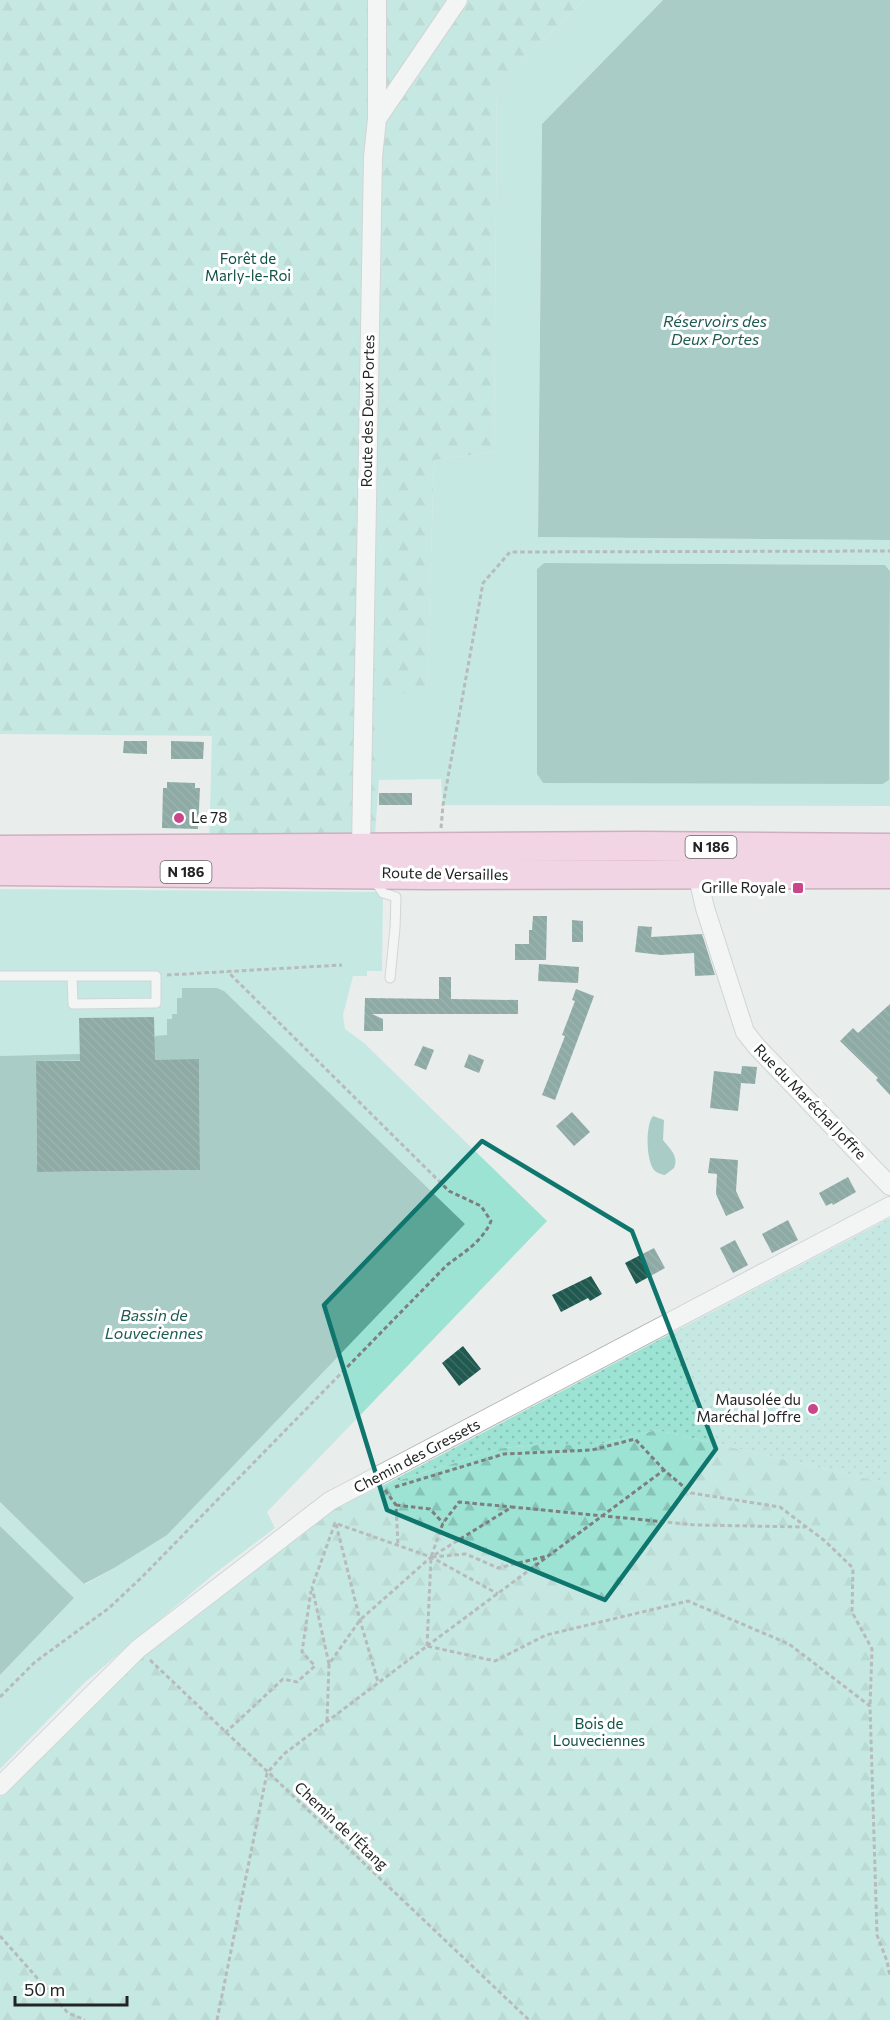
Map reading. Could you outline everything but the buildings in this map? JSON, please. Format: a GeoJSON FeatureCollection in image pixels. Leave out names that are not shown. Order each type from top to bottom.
{"type":"FeatureCollection","features":[{"type":"Feature","properties":{"kind":"main road","name":"Route de Versailles"},"geometry":{"type":"LineString","coordinates":[[0,871],[366,861],[391,848],[890,848]]}},
{"type":"Feature","properties":{"kind":"main road","name":"Route de Versailles"},"geometry":{"type":"LineString","coordinates":[[0,850],[366,861],[421,880],[890,874]]}},
{"type":"Feature","properties":{"kind":"street"},"geometry":{"type":"LineString","coordinates":[[377,0],[377,119]]}},
{"type":"Feature","properties":{"kind":"street","name":"Route des Deux Portes"},"geometry":{"type":"LineString","coordinates":[[366,861],[373,169],[377,119],[458,0]]}},
{"type":"Feature","properties":{"kind":"street"},"geometry":{"type":"LineString","coordinates":[[697,876],[696,868],[700,864],[774,856],[800,847]]}},
{"type":"Feature","properties":{"kind":"street","name":"Rue du Maréchal Joffre"},"geometry":{"type":"LineString","coordinates":[[697,876],[745,1032],[890,1186]]}},
{"type":"Feature","properties":{"kind":"street","name":"Chemin des Gressets"},"geometry":{"type":"LineString","coordinates":[[0,1786],[138,1649],[330,1502],[381,1483],[890,1206]]}},
{"type":"Feature","properties":{"kind":"lane"},"geometry":{"type":"LineString","coordinates":[[366,861],[376,884],[383,893],[396,897]]}},
{"type":"Feature","properties":{"kind":"lane"},"geometry":{"type":"LineString","coordinates":[[396,897],[405,891]]}},
{"type":"Feature","properties":{"kind":"lane"},"geometry":{"type":"LineString","coordinates":[[390,978],[396,897]]}},
{"type":"Feature","properties":{"kind":"lane"},"geometry":{"type":"LineString","coordinates":[[0,976],[72,976],[156,976],[156,1003],[73,1004],[72,976]]}},
{"type":"Feature","properties":{"kind":"path"},"geometry":{"type":"LineString","coordinates":[[443,805],[483,583],[510,552],[890,551]]}},
{"type":"Feature","properties":{"kind":"path"},"geometry":{"type":"LineString","coordinates":[[156,976],[342,965]]}},
{"type":"Feature","properties":{"kind":"path"},"geometry":{"type":"LineString","coordinates":[[0,1697],[35,1662],[110,1608],[141,1578],[447,1265],[471,1247],[488,1229],[491,1221],[481,1206],[449,1191],[227,971]]}},
{"type":"Feature","properties":{"kind":"path"},"geometry":{"type":"LineString","coordinates":[[398,1546],[396,1505],[381,1483],[504,1454],[592,1450],[635,1439],[664,1470],[691,1493],[780,1507],[825,1541],[853,1568],[852,1612],[872,1649],[870,1706],[877,1935],[888,1962],[890,1977]]}},
{"type":"Feature","properties":{"kind":"path"},"geometry":{"type":"LineString","coordinates":[[217,2020],[267,1773],[284,1754],[327,1721],[664,1470]]}},
{"type":"Feature","properties":{"kind":"path"},"geometry":{"type":"LineString","coordinates":[[330,1502],[378,1683]]}},
{"type":"Feature","properties":{"kind":"path"},"geometry":{"type":"LineString","coordinates":[[427,1646],[430,1557],[443,1523],[459,1502],[696,1525],[806,1527]]}},
{"type":"Feature","properties":{"kind":"path"},"geometry":{"type":"LineString","coordinates":[[396,1505],[430,1509],[443,1523]]}},
{"type":"Feature","properties":{"kind":"path"},"geometry":{"type":"LineString","coordinates":[[329,1664],[360,1620],[430,1557],[512,1507]]}},
{"type":"Feature","properties":{"kind":"path"},"geometry":{"type":"LineString","coordinates":[[336,1523],[430,1557],[498,1594]]}},
{"type":"Feature","properties":{"kind":"path"},"geometry":{"type":"LineString","coordinates":[[225,1733],[283,1678],[297,1682],[315,1666],[302,1652],[312,1587],[336,1523]]}},
{"type":"Feature","properties":{"kind":"path"},"geometry":{"type":"LineString","coordinates":[[430,1557],[466,1554],[498,1568],[549,1556]]}},
{"type":"Feature","properties":{"kind":"path"},"geometry":{"type":"LineString","coordinates":[[312,1587],[329,1664],[327,1721]]}},
{"type":"Feature","properties":{"kind":"path"},"geometry":{"type":"LineString","coordinates":[[427,1646],[495,1661],[546,1635],[688,1601],[789,1644],[870,1706]]}},
{"type":"Feature","properties":{"kind":"path","name":"Chemin de l'Étang"},"geometry":{"type":"LineString","coordinates":[[138,1649],[529,2020]]}},
{"type":"Feature","properties":{"kind":"path"},"geometry":{"type":"LineString","coordinates":[[0,1936],[68,2013],[85,2020]]}},
{"type":"Feature","properties":{"kind":"highlighted area"},"geometry":{"type":"Polygon","coordinates":[[[482,1141],[632,1231],[716,1449],[605,1600],[387,1510],[324,1305],[482,1141]]]}},
{"type":"Feature","properties":{"kind":"green space","name":"Forêt de Marly-le-Roi"},"geometry":{"type":"Polygon","coordinates":[[[0,0],[584,0],[497,84],[494,452],[434,460],[427,689],[379,698],[379,780],[374,848],[209,849],[212,736],[0,734],[0,0]]]}},
{"type":"Feature","properties":{"kind":"green space"},"geometry":{"type":"Polygon","coordinates":[[[584,0],[663,0],[542,124],[538,537],[890,540],[890,570],[885,565],[544,563],[537,569],[537,774],[543,783],[883,784],[889,780],[890,711],[890,806],[443,805],[441,779],[379,780],[379,697],[427,688],[434,460],[494,452],[497,84],[584,0]]]}},
{"type":"Feature","properties":{"kind":"green space"},"geometry":{"type":"Polygon","coordinates":[[[0,889],[383,892],[382,971],[367,971],[367,976],[353,976],[343,1015],[345,1029],[364,1043],[547,1221],[267,1512],[275,1528],[214,1574],[84,1683],[0,1769],[0,1675],[74,1598],[0,1526],[0,1502],[84,1584],[114,1568],[465,1224],[182,998],[177,999],[177,1014],[199,1059],[200,1170],[37,1172],[36,1061],[80,1055],[0,1056],[0,889]]]}},
{"type":"Feature","properties":{"kind":"green space"},"geometry":{"type":"Polygon","coordinates":[[[890,1218],[890,1484],[657,1430],[596,1445],[537,1445],[503,1448],[384,1485],[890,1218]]]}},
{"type":"Feature","properties":{"kind":"green space","name":"Bois de Louveciennes"},"geometry":{"type":"Polygon","coordinates":[[[657,1430],[890,1484],[890,2020],[0,2020],[0,1797],[144,1655],[334,1508],[384,1485],[503,1448],[537,1445],[596,1445],[657,1430]]]}},
{"type":"Feature","properties":{"kind":"water","name":"Réservoirs des Deux Portes"},"geometry":{"type":"Polygon","coordinates":[[[663,0],[890,0],[890,540],[538,537],[542,124],[663,0]]]}},
{"type":"Feature","properties":{"kind":"water"},"geometry":{"type":"Polygon","coordinates":[[[544,563],[885,565],[890,571],[889,780],[883,784],[543,783],[537,774],[537,569],[544,563]]]}},
{"type":"Feature","properties":{"kind":"water","name":"Bassin de Louveciennes"},"geometry":{"type":"Polygon","coordinates":[[[182,988],[217,988],[224,991],[465,1224],[167,1535],[84,1584],[0,1502],[0,1056],[80,1054],[102,1060],[36,1061],[37,1172],[200,1170],[199,1060],[133,1060],[154,1040],[155,1036],[167,1035],[167,1019],[172,1019],[172,1014],[177,1014],[177,998],[182,998],[182,988]]]}},
{"type":"Feature","properties":{"kind":"water"},"geometry":{"type":"Polygon","coordinates":[[[653,1116],[664,1120],[663,1140],[673,1153],[675,1160],[674,1168],[665,1175],[655,1171],[652,1167],[648,1152],[649,1127],[653,1116]]]}},
{"type":"Feature","properties":{"kind":"water"},"geometry":{"type":"Polygon","coordinates":[[[0,1526],[74,1598],[0,1675],[0,1526]]]}},
{"type":"Feature","properties":{"kind":"place","name":"Le 78"},"geometry":{"type":"Point","coordinates":[179,818]}},
{"type":"Feature","properties":{"kind":"place","name":"Grille Royale"},"geometry":{"type":"Point","coordinates":[798,888]}},
{"type":"Feature","properties":{"kind":"place","name":"Mausolée du Maréchal Joffre"},"geometry":{"type":"Point","coordinates":[813,1409]}}]}
